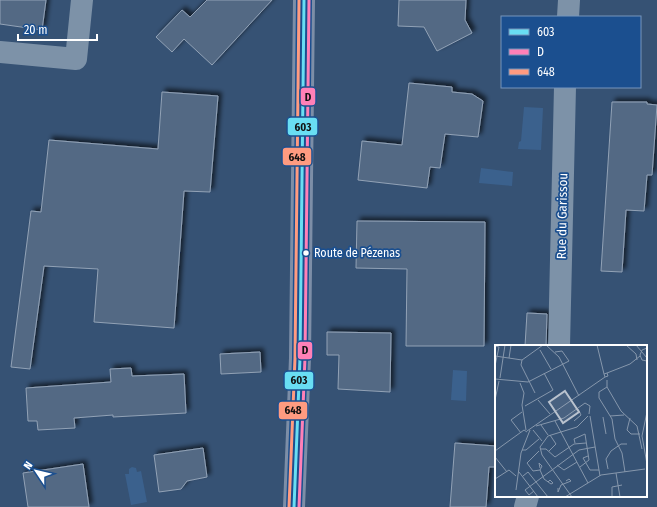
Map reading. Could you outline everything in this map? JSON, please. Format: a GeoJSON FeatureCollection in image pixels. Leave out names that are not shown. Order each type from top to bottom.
{"type":"FeatureCollection","features":[{"type":"Feature","properties":{"kind":"main road"},"geometry":{"type":"LineString","coordinates":[[294,507],[300,358],[304,0]]}},
{"type":"Feature","properties":{"kind":"street"},"geometry":{"type":"LineString","coordinates":[[0,52],[76,59],[82,0]]}},
{"type":"Feature","properties":{"kind":"street"},"geometry":{"type":"LineString","coordinates":[[568,16],[569,0]]}},
{"type":"Feature","properties":{"kind":"street","name":"Rue du Garissou"},"geometry":{"type":"LineString","coordinates":[[559,345],[565,88]]}},
{"type":"Feature","properties":{"kind":"street"},"geometry":{"type":"LineString","coordinates":[[525,507],[528,497]]}},
{"type":"Feature","properties":{"kind":"water"},"geometry":{"type":"Polygon","coordinates":[[[524,107],[543,108],[541,150],[518,149],[519,142],[521,141],[524,107]]]}},
{"type":"Feature","properties":{"kind":"water"},"geometry":{"type":"Polygon","coordinates":[[[481,168],[513,172],[512,186],[479,183],[481,168]]]}},
{"type":"Feature","properties":{"kind":"water"},"geometry":{"type":"Polygon","coordinates":[[[453,370],[467,371],[466,401],[451,400],[453,370]]]}},
{"type":"Feature","properties":{"kind":"water"},"geometry":{"type":"Polygon","coordinates":[[[132,467],[136,468],[137,472],[141,471],[147,502],[131,505],[125,474],[129,474],[129,469],[132,467]]]}},
{"type":"Feature","properties":{"kind":"building"},"geometry":{"type":"Polygon","coordinates":[[[0,0],[46,0],[42,30],[0,24],[0,0]]]}},
{"type":"Feature","properties":{"kind":"building"},"geometry":{"type":"Polygon","coordinates":[[[207,0],[272,0],[212,65],[184,39],[172,52],[156,37],[182,10],[190,17],[207,0]]]}},
{"type":"Feature","properties":{"kind":"building"},"geometry":{"type":"Polygon","coordinates":[[[399,0],[466,0],[465,20],[472,33],[437,51],[424,27],[398,26],[399,0]]]}},
{"type":"Feature","properties":{"kind":"building"},"geometry":{"type":"Polygon","coordinates":[[[409,83],[452,87],[452,92],[472,94],[483,101],[478,137],[445,134],[440,168],[430,167],[427,188],[358,180],[362,141],[402,145],[409,83]]]}},
{"type":"Feature","properties":{"kind":"building"},"geometry":{"type":"Polygon","coordinates":[[[162,92],[218,96],[210,192],[184,191],[174,328],[94,322],[98,269],[44,266],[30,369],[11,367],[31,211],[41,212],[49,140],[158,149],[162,92]]]}},
{"type":"Feature","properties":{"kind":"building"},"geometry":{"type":"Polygon","coordinates":[[[612,102],[647,102],[647,104],[657,105],[652,175],[647,175],[644,211],[626,210],[622,272],[601,271],[612,102]]]}},
{"type":"Feature","properties":{"kind":"building"},"geometry":{"type":"Polygon","coordinates":[[[357,221],[485,222],[484,346],[406,346],[407,269],[356,268],[357,221]]]}},
{"type":"Feature","properties":{"kind":"building"},"geometry":{"type":"Polygon","coordinates":[[[527,313],[547,314],[546,345],[525,345],[527,313]]]}},
{"type":"Feature","properties":{"kind":"building"},"geometry":{"type":"Polygon","coordinates":[[[327,332],[391,333],[390,392],[338,389],[339,355],[327,355],[327,332]]]}},
{"type":"Feature","properties":{"kind":"building"},"geometry":{"type":"Polygon","coordinates":[[[260,352],[261,372],[221,374],[220,354],[260,352]]]}},
{"type":"Feature","properties":{"kind":"building"},"geometry":{"type":"Polygon","coordinates":[[[131,368],[132,376],[184,374],[186,413],[113,417],[113,415],[74,418],[75,428],[38,430],[37,421],[28,421],[26,388],[111,382],[110,369],[131,368]]]}},
{"type":"Feature","properties":{"kind":"building"},"geometry":{"type":"Polygon","coordinates":[[[455,443],[495,446],[495,467],[489,467],[486,507],[450,507],[455,443]]]}},
{"type":"Feature","properties":{"kind":"building"},"geometry":{"type":"Polygon","coordinates":[[[203,448],[207,477],[187,481],[181,489],[159,492],[154,455],[203,448]]]}},
{"type":"Feature","properties":{"kind":"building"},"geometry":{"type":"Polygon","coordinates":[[[83,464],[89,507],[28,507],[23,473],[83,464]]]}},
{"type":"Feature","properties":{"kind":"transit line","name":"648"},"geometry":{"type":"LineString","coordinates":[[289,507],[295,358],[299,0]]}},
{"type":"Feature","properties":{"kind":"transit line","name":"603"},"geometry":{"type":"LineString","coordinates":[[294,507],[300,358],[304,0]]}},
{"type":"Feature","properties":{"kind":"transit line","name":"D"},"geometry":{"type":"LineString","coordinates":[[299,507],[305,358],[309,0]]}},
{"type":"Feature","properties":{"kind":"place","name":"Route de Pézenas"},"geometry":{"type":"Point","coordinates":[306,253]}}]}
